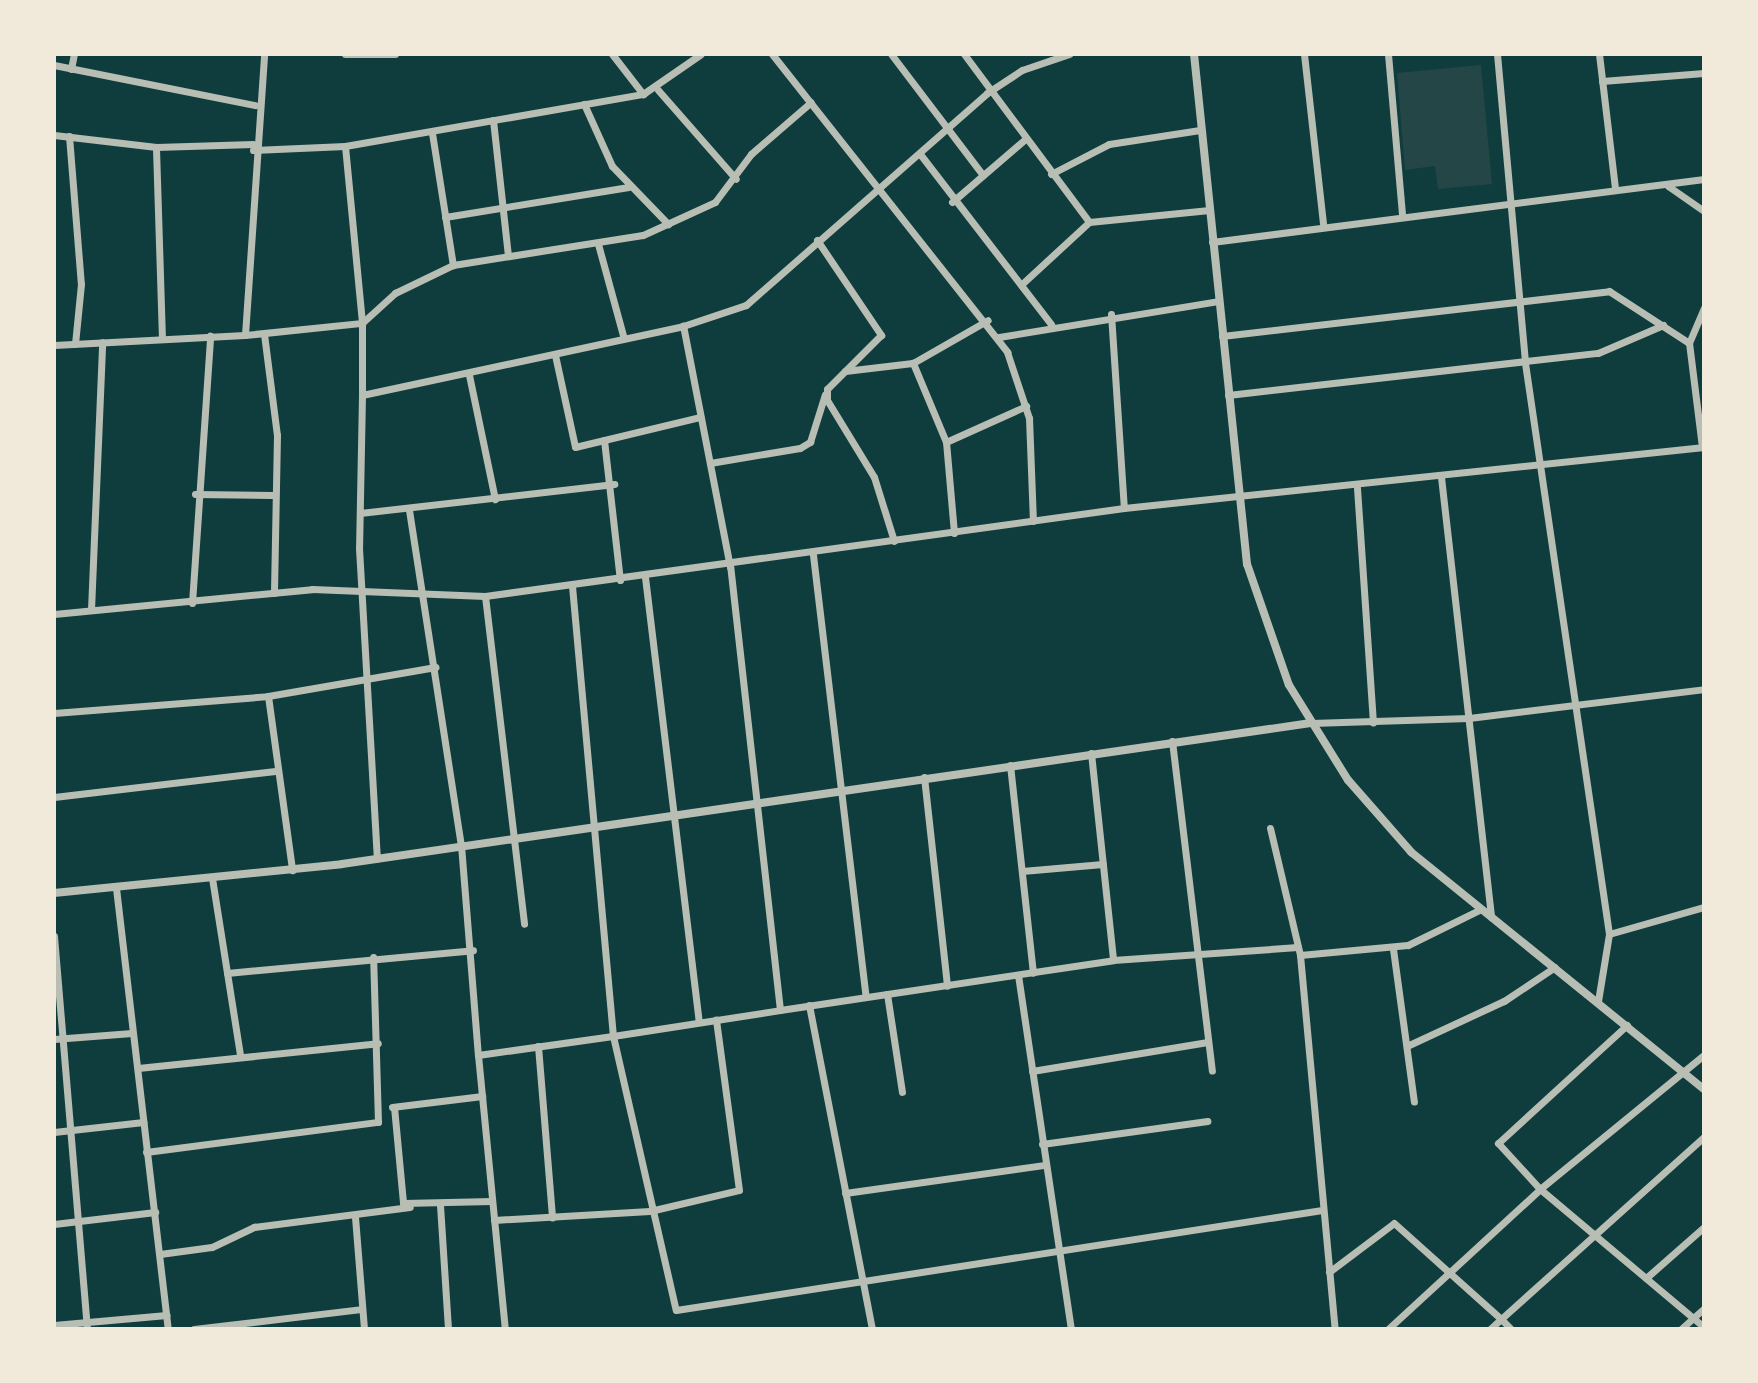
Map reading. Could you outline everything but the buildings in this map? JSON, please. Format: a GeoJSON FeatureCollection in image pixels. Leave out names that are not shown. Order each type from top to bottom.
{"type":"FeatureCollection","features":[{"type":"Feature","properties":{"kind":"street"},"geometry":{"type":"LineString","coordinates":[[71,69],[74,54]]}},
{"type":"Feature","properties":{"kind":"street"},"geometry":{"type":"LineString","coordinates":[[245,335],[255,105],[264,54]]}},
{"type":"Feature","properties":{"kind":"street"},"geometry":{"type":"LineString","coordinates":[[345,54],[395,54]]}},
{"type":"Feature","properties":{"kind":"street"},"geometry":{"type":"LineString","coordinates":[[612,54],[643,94]]}},
{"type":"Feature","properties":{"kind":"street"},"geometry":{"type":"LineString","coordinates":[[54,135],[156,147],[345,146],[643,94],[658,90],[701,54]]}},
{"type":"Feature","properties":{"kind":"street"},"geometry":{"type":"LineString","coordinates":[[772,54],[999,337],[1026,406],[1033,521]]}},
{"type":"Feature","properties":{"kind":"street"},"geometry":{"type":"LineString","coordinates":[[891,54],[983,175]]}},
{"type":"Feature","properties":{"kind":"street"},"geometry":{"type":"LineString","coordinates":[[964,54],[987,93],[1089,222]]}},
{"type":"Feature","properties":{"kind":"street"},"geometry":{"type":"LineString","coordinates":[[362,395],[469,375],[683,326],[746,305],[987,93],[1022,70],[1069,54]]}},
{"type":"Feature","properties":{"kind":"street"},"geometry":{"type":"LineString","coordinates":[[1194,54],[1239,498],[1256,604],[1311,723],[1363,800],[1479,910],[1598,1001],[1704,1089]]}},
{"type":"Feature","properties":{"kind":"street"},"geometry":{"type":"LineString","coordinates":[[1304,54],[1323,224]]}},
{"type":"Feature","properties":{"kind":"street"},"geometry":{"type":"LineString","coordinates":[[1388,54],[1402,215]]}},
{"type":"Feature","properties":{"kind":"street"},"geometry":{"type":"LineString","coordinates":[[1497,54],[1508,202],[1525,363],[1570,706],[1609,934],[1598,1001]]}},
{"type":"Feature","properties":{"kind":"street"},"geometry":{"type":"LineString","coordinates":[[1599,54],[1615,188]]}},
{"type":"Feature","properties":{"kind":"street"},"geometry":{"type":"LineString","coordinates":[[54,65],[255,105]]}},
{"type":"Feature","properties":{"kind":"street"},"geometry":{"type":"LineString","coordinates":[[1602,81],[1704,73]]}},
{"type":"Feature","properties":{"kind":"street"},"geometry":{"type":"LineString","coordinates":[[658,90],[736,179]]}},
{"type":"Feature","properties":{"kind":"street"},"geometry":{"type":"LineString","coordinates":[[54,345],[264,334],[362,323],[395,293],[453,265],[598,244],[668,224],[715,202],[736,179],[751,154],[811,102]]}},
{"type":"Feature","properties":{"kind":"street"},"geometry":{"type":"LineString","coordinates":[[584,104],[629,187],[668,224]]}},
{"type":"Feature","properties":{"kind":"street"},"geometry":{"type":"LineString","coordinates":[[493,120],[508,256]]}},
{"type":"Feature","properties":{"kind":"street"},"geometry":{"type":"LineString","coordinates":[[1051,174],[1109,144],[1200,130]]}},
{"type":"Feature","properties":{"kind":"street"},"geometry":{"type":"LineString","coordinates":[[432,133],[453,265]]}},
{"type":"Feature","properties":{"kind":"street"},"geometry":{"type":"LineString","coordinates":[[69,136],[81,260],[75,344]]}},
{"type":"Feature","properties":{"kind":"street"},"geometry":{"type":"LineString","coordinates":[[952,202],[1024,140]]}},
{"type":"Feature","properties":{"kind":"street"},"geometry":{"type":"LineString","coordinates":[[345,146],[362,323],[361,588],[377,858]]}},
{"type":"Feature","properties":{"kind":"street"},"geometry":{"type":"LineString","coordinates":[[156,147],[162,339]]}},
{"type":"Feature","properties":{"kind":"street"},"geometry":{"type":"LineString","coordinates":[[920,154],[952,202],[1023,283],[1051,324]]}},
{"type":"Feature","properties":{"kind":"street"},"geometry":{"type":"LineString","coordinates":[[1212,242],[1323,224],[1615,188],[1668,186],[1704,179]]}},
{"type":"Feature","properties":{"kind":"street"},"geometry":{"type":"LineString","coordinates":[[1668,186],[1704,211]]}},
{"type":"Feature","properties":{"kind":"street"},"geometry":{"type":"LineString","coordinates":[[445,217],[503,211],[629,187]]}},
{"type":"Feature","properties":{"kind":"street"},"geometry":{"type":"LineString","coordinates":[[1023,283],[1089,222],[1209,210]]}},
{"type":"Feature","properties":{"kind":"street"},"geometry":{"type":"LineString","coordinates":[[710,463],[800,448],[810,442],[827,389],[881,335],[817,240]]}},
{"type":"Feature","properties":{"kind":"street"},"geometry":{"type":"LineString","coordinates":[[598,244],[624,339]]}},
{"type":"Feature","properties":{"kind":"street"},"geometry":{"type":"LineString","coordinates":[[1222,336],[1613,291],[1689,343]]}},
{"type":"Feature","properties":{"kind":"street"},"geometry":{"type":"LineString","coordinates":[[999,337],[1111,314],[1218,301]]}},
{"type":"Feature","properties":{"kind":"street"},"geometry":{"type":"LineString","coordinates":[[54,614],[361,588],[398,587],[421,596],[485,596],[730,567],[1124,508],[1357,488],[1703,447],[1689,343],[1704,308]]}},
{"type":"Feature","properties":{"kind":"street"},"geometry":{"type":"LineString","coordinates":[[1111,314],[1124,508]]}},
{"type":"Feature","properties":{"kind":"street"},"geometry":{"type":"LineString","coordinates":[[845,371],[913,363],[988,320]]}},
{"type":"Feature","properties":{"kind":"street"},"geometry":{"type":"LineString","coordinates":[[1228,395],[1598,353],[1663,325]]}},
{"type":"Feature","properties":{"kind":"street"},"geometry":{"type":"LineString","coordinates":[[683,326],[730,567],[780,1010]]}},
{"type":"Feature","properties":{"kind":"street"},"geometry":{"type":"LineString","coordinates":[[264,334],[277,435],[272,495],[274,593]]}},
{"type":"Feature","properties":{"kind":"street"},"geometry":{"type":"LineString","coordinates":[[192,603],[195,494],[210,336]]}},
{"type":"Feature","properties":{"kind":"street"},"geometry":{"type":"LineString","coordinates":[[91,610],[102,342]]}},
{"type":"Feature","properties":{"kind":"street"},"geometry":{"type":"LineString","coordinates":[[555,355],[571,443],[604,440],[700,417]]}},
{"type":"Feature","properties":{"kind":"street"},"geometry":{"type":"LineString","coordinates":[[913,363],[946,442],[954,533]]}},
{"type":"Feature","properties":{"kind":"street"},"geometry":{"type":"LineString","coordinates":[[469,375],[495,499]]}},
{"type":"Feature","properties":{"kind":"street"},"geometry":{"type":"LineString","coordinates":[[827,389],[831,410],[874,477],[894,541]]}},
{"type":"Feature","properties":{"kind":"street"},"geometry":{"type":"LineString","coordinates":[[946,442],[1026,406]]}},
{"type":"Feature","properties":{"kind":"street"},"geometry":{"type":"LineString","coordinates":[[604,440],[614,484],[620,580]]}},
{"type":"Feature","properties":{"kind":"street"},"geometry":{"type":"LineString","coordinates":[[1441,477],[1491,919]]}},
{"type":"Feature","properties":{"kind":"street"},"geometry":{"type":"LineString","coordinates":[[360,513],[409,510],[614,484]]}},
{"type":"Feature","properties":{"kind":"street"},"geometry":{"type":"LineString","coordinates":[[1357,488],[1373,722]]}},
{"type":"Feature","properties":{"kind":"street"},"geometry":{"type":"LineString","coordinates":[[195,494],[272,495]]}},
{"type":"Feature","properties":{"kind":"street"},"geometry":{"type":"LineString","coordinates":[[409,510],[421,596],[436,667],[461,845],[473,950],[478,1055],[505,1329]]}},
{"type":"Feature","properties":{"kind":"street"},"geometry":{"type":"LineString","coordinates":[[813,555],[845,788],[866,997]]}},
{"type":"Feature","properties":{"kind":"street"},"geometry":{"type":"LineString","coordinates":[[645,577],[699,1022]]}},
{"type":"Feature","properties":{"kind":"street"},"geometry":{"type":"LineString","coordinates":[[572,586],[613,1036],[650,1211],[676,1310],[1322,1210]]}},
{"type":"Feature","properties":{"kind":"street"},"geometry":{"type":"LineString","coordinates":[[485,596],[524,924]]}},
{"type":"Feature","properties":{"kind":"street"},"geometry":{"type":"LineString","coordinates":[[54,713],[268,696],[436,667]]}},
{"type":"Feature","properties":{"kind":"street"},"geometry":{"type":"LineString","coordinates":[[54,893],[292,870],[757,800],[1311,723],[1469,718],[1704,689]]}},
{"type":"Feature","properties":{"kind":"street"},"geometry":{"type":"LineString","coordinates":[[268,696],[292,870]]}},
{"type":"Feature","properties":{"kind":"street"},"geometry":{"type":"LineString","coordinates":[[1172,741],[1200,951],[1212,1071]]}},
{"type":"Feature","properties":{"kind":"street"},"geometry":{"type":"LineString","coordinates":[[1091,753],[1113,960]]}},
{"type":"Feature","properties":{"kind":"street"},"geometry":{"type":"LineString","coordinates":[[1010,765],[1033,973]]}},
{"type":"Feature","properties":{"kind":"street"},"geometry":{"type":"LineString","coordinates":[[54,797],[277,771]]}},
{"type":"Feature","properties":{"kind":"street"},"geometry":{"type":"LineString","coordinates":[[924,777],[947,986]]}},
{"type":"Feature","properties":{"kind":"street"},"geometry":{"type":"LineString","coordinates":[[1270,828],[1299,951],[1335,1329]]}},
{"type":"Feature","properties":{"kind":"street"},"geometry":{"type":"LineString","coordinates":[[1022,871],[1103,864]]}},
{"type":"Feature","properties":{"kind":"street"},"geometry":{"type":"LineString","coordinates":[[212,878],[240,1054]]}},
{"type":"Feature","properties":{"kind":"street"},"geometry":{"type":"LineString","coordinates":[[116,888],[168,1329]]}},
{"type":"Feature","properties":{"kind":"street"},"geometry":{"type":"LineString","coordinates":[[1609,934],[1704,907]]}},
{"type":"Feature","properties":{"kind":"street"},"geometry":{"type":"LineString","coordinates":[[478,1055],[1113,960],[1200,951],[1393,949],[1436,936],[1479,910]]}},
{"type":"Feature","properties":{"kind":"street"},"geometry":{"type":"LineString","coordinates":[[54,936],[57,1038],[71,1131],[87,1326]]}},
{"type":"Feature","properties":{"kind":"street"},"geometry":{"type":"LineString","coordinates":[[1393,949],[1409,1045],[1414,1102]]}},
{"type":"Feature","properties":{"kind":"street"},"geometry":{"type":"LineString","coordinates":[[227,973],[473,950]]}},
{"type":"Feature","properties":{"kind":"street"},"geometry":{"type":"LineString","coordinates":[[146,1152],[371,1125],[382,1108],[373,957]]}},
{"type":"Feature","properties":{"kind":"street"},"geometry":{"type":"LineString","coordinates":[[1409,1045],[1504,1001],[1555,967]]}},
{"type":"Feature","properties":{"kind":"street"},"geometry":{"type":"LineString","coordinates":[[1018,975],[1071,1329]]}},
{"type":"Feature","properties":{"kind":"street"},"geometry":{"type":"LineString","coordinates":[[887,994],[902,1092]]}},
{"type":"Feature","properties":{"kind":"street"},"geometry":{"type":"LineString","coordinates":[[809,1005],[872,1329]]}},
{"type":"Feature","properties":{"kind":"street"},"geometry":{"type":"LineString","coordinates":[[494,1220],[650,1211],[739,1190],[716,1020]]}},
{"type":"Feature","properties":{"kind":"street"},"geometry":{"type":"LineString","coordinates":[[1627,1025],[1502,1134],[1501,1153],[1704,1327]]}},
{"type":"Feature","properties":{"kind":"street"},"geometry":{"type":"LineString","coordinates":[[57,1038],[132,1033]]}},
{"type":"Feature","properties":{"kind":"street"},"geometry":{"type":"LineString","coordinates":[[1032,1071],[1208,1042]]}},
{"type":"Feature","properties":{"kind":"street"},"geometry":{"type":"LineString","coordinates":[[138,1068],[240,1054],[378,1043]]}},
{"type":"Feature","properties":{"kind":"street"},"geometry":{"type":"LineString","coordinates":[[538,1046],[552,1217]]}},
{"type":"Feature","properties":{"kind":"street"},"geometry":{"type":"LineString","coordinates":[[1388,1329],[1540,1189],[1681,1070],[1704,1055]]}},
{"type":"Feature","properties":{"kind":"street"},"geometry":{"type":"LineString","coordinates":[[382,1108],[482,1096]]}},
{"type":"Feature","properties":{"kind":"street"},"geometry":{"type":"LineString","coordinates":[[394,1107],[400,1198],[410,1207]]}},
{"type":"Feature","properties":{"kind":"street"},"geometry":{"type":"LineString","coordinates":[[1042,1144],[1207,1121]]}},
{"type":"Feature","properties":{"kind":"street"},"geometry":{"type":"LineString","coordinates":[[54,1132],[143,1122]]}},
{"type":"Feature","properties":{"kind":"street"},"geometry":{"type":"LineString","coordinates":[[1490,1329],[1704,1137]]}},
{"type":"Feature","properties":{"kind":"street"},"geometry":{"type":"LineString","coordinates":[[845,1193],[1045,1165]]}},
{"type":"Feature","properties":{"kind":"street"},"geometry":{"type":"LineString","coordinates":[[160,1254],[212,1247],[254,1227],[355,1217],[410,1207],[492,1201]]}},
{"type":"Feature","properties":{"kind":"street"},"geometry":{"type":"LineString","coordinates":[[440,1205],[448,1329]]}},
{"type":"Feature","properties":{"kind":"street"},"geometry":{"type":"LineString","coordinates":[[54,1224],[155,1212]]}},
{"type":"Feature","properties":{"kind":"street"},"geometry":{"type":"LineString","coordinates":[[355,1217],[364,1329]]}},
{"type":"Feature","properties":{"kind":"street"},"geometry":{"type":"LineString","coordinates":[[1329,1272],[1394,1223],[1451,1270],[1511,1329]]}},
{"type":"Feature","properties":{"kind":"street"},"geometry":{"type":"LineString","coordinates":[[1646,1278],[1704,1227]]}},
{"type":"Feature","properties":{"kind":"street"},"geometry":{"type":"LineString","coordinates":[[1681,1329],[1704,1308]]}},
{"type":"Feature","properties":{"kind":"street"},"geometry":{"type":"LineString","coordinates":[[194,1329],[361,1309]]}},
{"type":"Feature","properties":{"kind":"street"},"geometry":{"type":"LineString","coordinates":[[54,1325],[87,1326],[167,1315]]}},
{"type":"Feature","properties":{"kind":"shaded area"},"geometry":{"type":"Polygon","coordinates":[[[1481,65],[1492,184],[1438,189],[1435,166],[1405,170],[1397,73],[1481,65]]]}}]}
